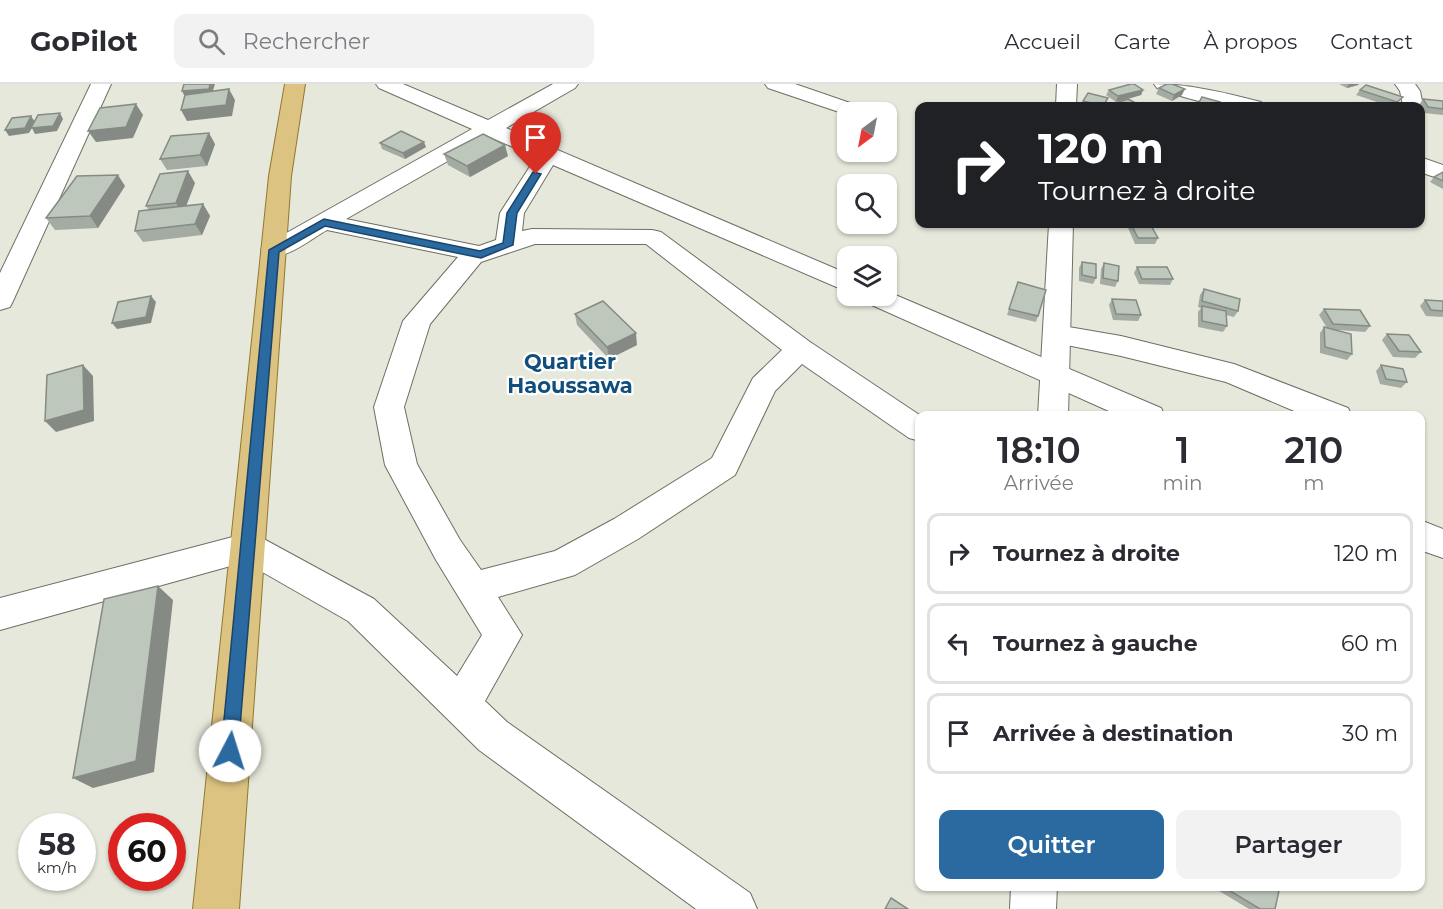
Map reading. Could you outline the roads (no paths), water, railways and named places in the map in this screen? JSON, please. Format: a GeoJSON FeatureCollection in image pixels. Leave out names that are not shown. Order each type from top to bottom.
{"type":"FeatureCollection","features":[{"type":"Feature","properties":{"kind":"main road"},"geometry":{"type":"LineString","coordinates":[[216,909],[280,176],[295,84]]}},
{"type":"Feature","properties":{"kind":"street"},"geometry":{"type":"LineString","coordinates":[[0,302],[101,84]]}},
{"type":"Feature","properties":{"kind":"street"},"geometry":{"type":"LineString","coordinates":[[386,84],[837,279]]}},
{"type":"Feature","properties":{"kind":"street"},"geometry":{"type":"LineString","coordinates":[[274,250],[568,84]]}},
{"type":"Feature","properties":{"kind":"street"},"geometry":{"type":"LineString","coordinates":[[775,84],[837,105]]}},
{"type":"Feature","properties":{"kind":"street"},"geometry":{"type":"LineString","coordinates":[[1066,102],[1067,84]]}},
{"type":"Feature","properties":{"kind":"street"},"geometry":{"type":"LineString","coordinates":[[1164,84],[1194,95],[1232,102]]}},
{"type":"Feature","properties":{"kind":"street"},"geometry":{"type":"LineString","coordinates":[[1405,84],[1410,91],[1412,102]]}},
{"type":"Feature","properties":{"kind":"street"},"geometry":{"type":"LineString","coordinates":[[508,245],[512,213],[548,155]]}},
{"type":"Feature","properties":{"kind":"street"},"geometry":{"type":"LineString","coordinates":[[1425,166],[1443,173]]}},
{"type":"Feature","properties":{"kind":"street"},"geometry":{"type":"LineString","coordinates":[[324,222],[481,254],[532,236],[652,237],[800,349],[915,427]]}},
{"type":"Feature","properties":{"kind":"street"},"geometry":{"type":"LineString","coordinates":[[1053,411],[1061,228]]}},
{"type":"Feature","properties":{"kind":"street"},"geometry":{"type":"LineString","coordinates":[[461,705],[503,634],[448,550],[401,465],[389,407],[417,321],[475,253]]}},
{"type":"Feature","properties":{"kind":"street"},"geometry":{"type":"LineString","coordinates":[[897,306],[1139,411]]}},
{"type":"Feature","properties":{"kind":"street"},"geometry":{"type":"LineString","coordinates":[[1057,334],[1121,346],[1234,374],[1325,411]]}},
{"type":"Feature","properties":{"kind":"street"},"geometry":{"type":"LineString","coordinates":[[473,588],[563,564],[626,529],[724,466],[763,385],[800,349]]}},
{"type":"Feature","properties":{"kind":"street"},"geometry":{"type":"LineString","coordinates":[[1425,536],[1443,544]]}},
{"type":"Feature","properties":{"kind":"street"},"geometry":{"type":"LineString","coordinates":[[0,614],[248,547],[361,610],[493,736],[734,909]]}},
{"type":"Feature","properties":{"kind":"street"},"geometry":{"type":"LineString","coordinates":[[1033,909],[1034,891]]}},
{"type":"Feature","properties":{"kind":"district","name":"Quartier Haoussawa"},"geometry":{"type":"Point","coordinates":[570,374]}}]}
